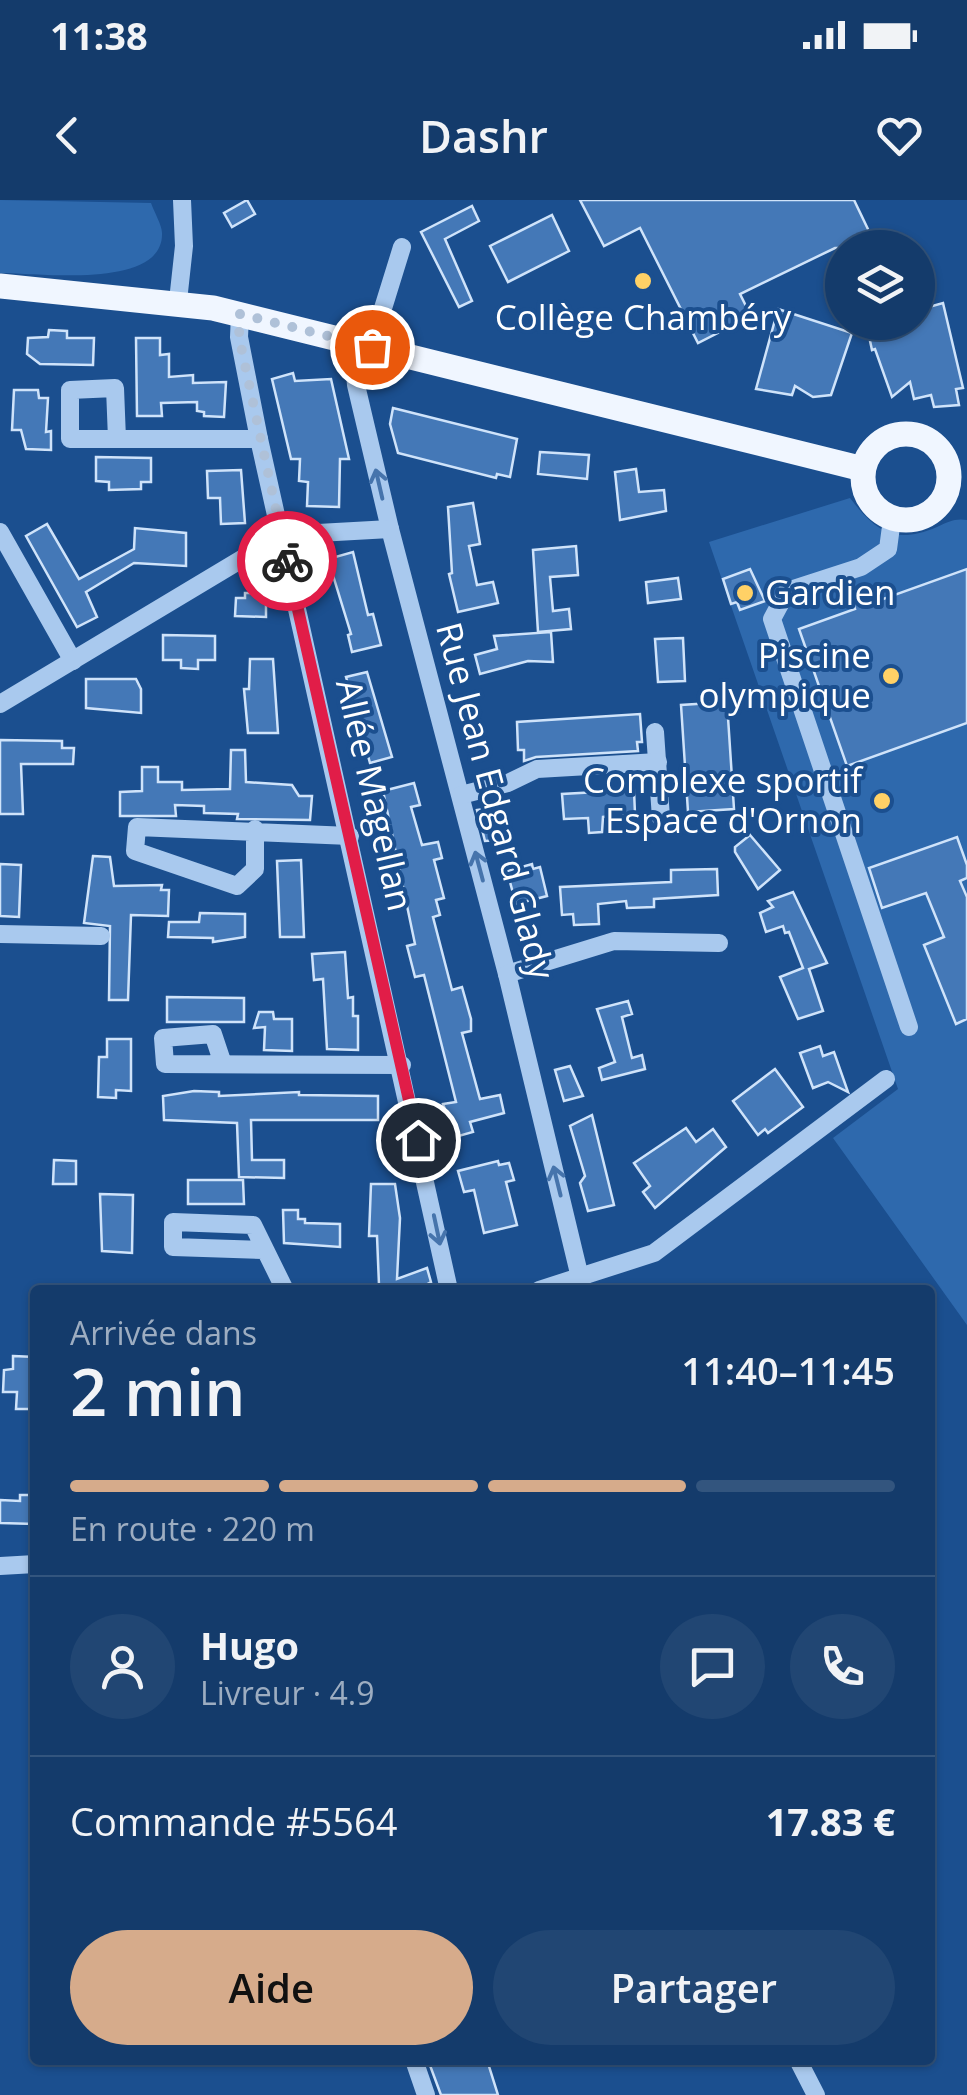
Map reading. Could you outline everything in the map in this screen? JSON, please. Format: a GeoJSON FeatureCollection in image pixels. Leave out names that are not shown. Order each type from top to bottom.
{"type":"FeatureCollection","features":[{"type":"Feature","properties":{"kind":"main road"},"geometry":{"type":"LineString","coordinates":[[0,286],[178,301],[240,314],[863,469]]}},
{"type":"Feature","properties":{"kind":"main road"},"geometry":{"type":"LineString","coordinates":[[902,434],[916,435],[940,450],[958,494],[920,519],[892,519],[872,504],[862,481],[863,469],[877,444],[902,434]]}},
{"type":"Feature","properties":{"kind":"street"},"geometry":{"type":"LineString","coordinates":[[178,301],[184,246],[182,200]]}},
{"type":"Feature","properties":{"kind":"street"},"geometry":{"type":"LineString","coordinates":[[362,345],[402,248]]}},
{"type":"Feature","properties":{"kind":"street","name":"Allée Magellan"},"geometry":{"type":"LineString","coordinates":[[240,314],[239,337],[259,440],[402,1064],[448,1285]]}},
{"type":"Feature","properties":{"kind":"street","name":"Rue Jean Edgard Glady"},"geometry":{"type":"LineString","coordinates":[[362,345],[356,384],[390,529],[507,974],[582,1283]]}},
{"type":"Feature","properties":{"kind":"street"},"geometry":{"type":"LineString","coordinates":[[117,439],[259,440]]}},
{"type":"Feature","properties":{"kind":"street"},"geometry":{"type":"LineString","coordinates":[[892,519],[888,549],[861,568],[787,592],[772,619],[909,1027]]}},
{"type":"Feature","properties":{"kind":"street"},"geometry":{"type":"LineString","coordinates":[[0,704],[282,535],[390,529]]}},
{"type":"Feature","properties":{"kind":"street"},"geometry":{"type":"LineString","coordinates":[[0,532],[73,661]]}},
{"type":"Feature","properties":{"kind":"street"},"geometry":{"type":"LineString","coordinates":[[655,732],[662,818]]}},
{"type":"Feature","properties":{"kind":"street"},"geometry":{"type":"LineString","coordinates":[[461,795],[508,783],[537,769],[658,762]]}},
{"type":"Feature","properties":{"kind":"street"},"geometry":{"type":"LineString","coordinates":[[255,829],[256,869],[237,886],[135,851],[138,827],[255,829],[350,836]]}},
{"type":"Feature","properties":{"kind":"street"},"geometry":{"type":"LineString","coordinates":[[0,934],[102,936]]}},
{"type":"Feature","properties":{"kind":"street"},"geometry":{"type":"LineString","coordinates":[[507,974],[614,941],[720,943]]}},
{"type":"Feature","properties":{"kind":"street"},"geometry":{"type":"LineString","coordinates":[[222,1064],[402,1064]]}},
{"type":"Feature","properties":{"kind":"street"},"geometry":{"type":"LineString","coordinates":[[582,1283],[654,1253],[886,1078]]}},
{"type":"Feature","properties":{"kind":"street"},"geometry":{"type":"LineString","coordinates":[[263,1250],[173,1247],[173,1222],[253,1225],[282,1285]]}},
{"type":"Feature","properties":{"kind":"street"},"geometry":{"type":"LineString","coordinates":[[0,1566],[30,1566]]}},
{"type":"Feature","properties":{"kind":"street"},"geometry":{"type":"LineString","coordinates":[[416,2065],[426,2095]]}},
{"type":"Feature","properties":{"kind":"street"},"geometry":{"type":"LineString","coordinates":[[801,2065],[816,2095]]}},
{"type":"Feature","properties":{"kind":"shaded area"},"geometry":{"type":"Polygon","coordinates":[[[0,200],[151,203],[162,233],[157,251],[143,263],[122,271],[68,275],[0,273],[0,200]]]}},
{"type":"Feature","properties":{"kind":"shaded area","name":"Complexe sportif Espace d'Ornon"},"geometry":{"type":"Polygon","coordinates":[[[850,498],[878,527],[898,535],[967,520],[967,1325],[833,1138],[898,1089],[709,542],[850,498]]]}},
{"type":"Feature","properties":{"kind":"building"},"geometry":{"type":"Polygon","coordinates":[[[247,200],[255,214],[232,227],[224,213],[247,200]]]}},
{"type":"Feature","properties":{"kind":"building"},"geometry":{"type":"Polygon","coordinates":[[[580,200],[854,200],[868,230],[825,230],[825,253],[740,294],[751,316],[698,343],[640,228],[604,246],[580,200]]]}},
{"type":"Feature","properties":{"kind":"building"},"geometry":{"type":"Polygon","coordinates":[[[472,206],[479,221],[445,239],[472,301],[459,307],[421,232],[472,206]]]}},
{"type":"Feature","properties":{"kind":"building"},"geometry":{"type":"Polygon","coordinates":[[[552,215],[569,251],[508,282],[490,246],[552,215]]]}},
{"type":"Feature","properties":{"kind":"building"},"geometry":{"type":"Polygon","coordinates":[[[943,303],[963,388],[956,389],[959,405],[934,407],[931,395],[914,399],[910,382],[892,397],[875,349],[872,350],[870,340],[935,340],[935,305],[943,303]]]}},
{"type":"Feature","properties":{"kind":"building"},"geometry":{"type":"Polygon","coordinates":[[[778,309],[825,324],[825,340],[850,340],[831,395],[813,397],[795,386],[792,395],[756,389],[778,309]]]}},
{"type":"Feature","properties":{"kind":"building"},"geometry":{"type":"Polygon","coordinates":[[[49,330],[67,331],[67,338],[94,338],[93,365],[40,364],[27,354],[28,338],[48,337],[49,330]]]}},
{"type":"Feature","properties":{"kind":"building"},"geometry":{"type":"Polygon","coordinates":[[[136,338],[160,338],[160,355],[169,354],[169,377],[193,375],[193,383],[226,382],[224,417],[204,416],[204,412],[197,411],[197,402],[161,403],[162,416],[137,416],[136,338]]]}},
{"type":"Feature","properties":{"kind":"building"},"geometry":{"type":"Polygon","coordinates":[[[293,373],[295,381],[331,379],[349,459],[340,459],[339,507],[307,506],[308,482],[299,481],[300,459],[291,459],[272,379],[293,373]]]}},
{"type":"Feature","properties":{"kind":"building"},"geometry":{"type":"Polygon","coordinates":[[[14,390],[38,390],[39,398],[48,398],[46,432],[51,431],[51,450],[26,449],[21,430],[12,430],[14,390]]]}},
{"type":"Feature","properties":{"kind":"building"},"geometry":{"type":"Polygon","coordinates":[[[393,408],[517,439],[510,477],[497,474],[496,478],[398,453],[390,424],[393,408]]]}},
{"type":"Feature","properties":{"kind":"building"},"geometry":{"type":"Polygon","coordinates":[[[540,452],[589,455],[587,479],[538,474],[540,452]]]}},
{"type":"Feature","properties":{"kind":"building"},"geometry":{"type":"Polygon","coordinates":[[[96,457],[151,458],[151,482],[141,482],[141,489],[109,490],[109,482],[96,481],[96,457]]]}},
{"type":"Feature","properties":{"kind":"building"},"geometry":{"type":"Polygon","coordinates":[[[636,469],[639,492],[664,490],[666,511],[620,520],[615,472],[636,469]]]}},
{"type":"Feature","properties":{"kind":"building"},"geometry":{"type":"Polygon","coordinates":[[[241,470],[245,523],[221,524],[220,498],[208,498],[207,471],[241,470]]]}},
{"type":"Feature","properties":{"kind":"building"},"geometry":{"type":"Polygon","coordinates":[[[473,503],[480,544],[469,546],[477,585],[493,582],[498,603],[458,612],[449,574],[452,573],[448,507],[473,503]]]}},
{"type":"Feature","properties":{"kind":"building"},"geometry":{"type":"Polygon","coordinates":[[[47,524],[79,579],[134,549],[135,528],[186,533],[186,566],[134,563],[86,592],[97,617],[77,627],[26,536],[47,524]]]}},
{"type":"Feature","properties":{"kind":"building"},"geometry":{"type":"Polygon","coordinates":[[[576,546],[578,575],[550,577],[553,611],[569,609],[571,629],[538,632],[533,550],[576,546]]]}},
{"type":"Feature","properties":{"kind":"building"},"geometry":{"type":"Polygon","coordinates":[[[353,552],[368,615],[373,614],[381,645],[352,652],[348,635],[351,634],[328,559],[353,552]]]}},
{"type":"Feature","properties":{"kind":"building","name":"Gardien"},"geometry":{"type":"Polygon","coordinates":[[[750,569],[765,601],[740,610],[737,602],[731,604],[723,579],[750,569]]]}},
{"type":"Feature","properties":{"kind":"building","name":"Piscine olympique"},"geometry":{"type":"Polygon","coordinates":[[[967,569],[967,723],[847,766],[799,629],[855,609],[853,602],[872,595],[875,602],[967,569]]]}},
{"type":"Feature","properties":{"kind":"building"},"geometry":{"type":"Polygon","coordinates":[[[678,578],[681,599],[648,603],[646,582],[678,578]]]}},
{"type":"Feature","properties":{"kind":"building"},"geometry":{"type":"Polygon","coordinates":[[[245,593],[266,593],[266,617],[235,616],[236,598],[245,598],[245,593]]]}},
{"type":"Feature","properties":{"kind":"building"},"geometry":{"type":"Polygon","coordinates":[[[551,632],[553,662],[528,661],[480,674],[475,655],[497,649],[494,636],[551,632]]]}},
{"type":"Feature","properties":{"kind":"building"},"geometry":{"type":"Polygon","coordinates":[[[163,635],[215,636],[215,660],[198,660],[198,669],[181,668],[181,660],[163,660],[163,635]]]}},
{"type":"Feature","properties":{"kind":"building"},"geometry":{"type":"Polygon","coordinates":[[[683,638],[685,681],[658,682],[655,639],[683,638]]]}},
{"type":"Feature","properties":{"kind":"building"},"geometry":{"type":"Polygon","coordinates":[[[250,659],[273,659],[278,733],[248,733],[244,689],[249,689],[250,659]]]}},
{"type":"Feature","properties":{"kind":"building"},"geometry":{"type":"Polygon","coordinates":[[[367,672],[392,757],[370,763],[346,677],[367,672]]]}},
{"type":"Feature","properties":{"kind":"building"},"geometry":{"type":"Polygon","coordinates":[[[86,679],[136,679],[141,689],[141,713],[86,708],[86,679]]]}},
{"type":"Feature","properties":{"kind":"building"},"geometry":{"type":"Polygon","coordinates":[[[727,702],[734,809],[688,812],[681,705],[727,702]]]}},
{"type":"Feature","properties":{"kind":"building"},"geometry":{"type":"Polygon","coordinates":[[[640,714],[642,742],[637,742],[638,751],[524,761],[524,750],[518,750],[517,722],[640,714]]]}},
{"type":"Feature","properties":{"kind":"building"},"geometry":{"type":"Polygon","coordinates":[[[0,740],[62,741],[62,748],[74,748],[73,764],[21,764],[23,814],[0,814],[0,740]]]}},
{"type":"Feature","properties":{"kind":"building"},"geometry":{"type":"Polygon","coordinates":[[[231,750],[245,750],[246,782],[292,785],[299,796],[312,796],[310,820],[237,819],[238,814],[204,813],[204,806],[175,805],[176,816],[120,816],[120,792],[142,791],[142,767],[158,767],[158,782],[182,782],[182,790],[230,789],[231,750]]]}},
{"type":"Feature","properties":{"kind":"building"},"geometry":{"type":"Polygon","coordinates":[[[414,783],[420,805],[411,807],[422,845],[438,842],[442,858],[434,860],[444,898],[436,900],[440,915],[433,917],[452,990],[462,987],[471,1019],[471,1031],[462,1033],[480,1099],[500,1095],[504,1113],[470,1122],[473,1132],[455,1137],[443,1104],[456,1102],[424,975],[415,977],[407,946],[415,944],[383,791],[414,783]]]}},
{"type":"Feature","properties":{"kind":"building"},"geometry":{"type":"Polygon","coordinates":[[[634,790],[635,814],[603,817],[602,832],[589,833],[588,818],[564,819],[562,794],[634,790]]]}},
{"type":"Feature","properties":{"kind":"building"},"geometry":{"type":"Polygon","coordinates":[[[492,808],[499,840],[485,841],[477,810],[492,808]]]}},
{"type":"Feature","properties":{"kind":"building"},"geometry":{"type":"Polygon","coordinates":[[[750,835],[780,870],[758,889],[735,852],[735,847],[750,835]]]}},
{"type":"Feature","properties":{"kind":"building"},"geometry":{"type":"Polygon","coordinates":[[[957,837],[967,865],[967,878],[960,881],[967,897],[967,1019],[956,1024],[924,945],[944,937],[926,893],[882,908],[869,868],[957,837]]]}},
{"type":"Feature","properties":{"kind":"building"},"geometry":{"type":"Polygon","coordinates":[[[93,856],[110,857],[114,886],[162,885],[161,890],[169,890],[168,916],[131,915],[128,1000],[109,1000],[110,926],[84,923],[93,856]]]}},
{"type":"Feature","properties":{"kind":"building"},"geometry":{"type":"Polygon","coordinates":[[[301,860],[304,937],[280,937],[277,861],[301,860]]]}},
{"type":"Feature","properties":{"kind":"building"},"geometry":{"type":"Polygon","coordinates":[[[0,864],[21,865],[19,917],[0,916],[0,864]]]}},
{"type":"Feature","properties":{"kind":"building"},"geometry":{"type":"Polygon","coordinates":[[[532,864],[533,869],[540,867],[547,896],[516,904],[507,871],[532,864]]]}},
{"type":"Feature","properties":{"kind":"building"},"geometry":{"type":"Polygon","coordinates":[[[717,869],[718,895],[654,899],[654,907],[627,908],[626,901],[598,904],[599,924],[574,925],[573,914],[562,915],[560,887],[671,882],[671,870],[717,869]]]}},
{"type":"Feature","properties":{"kind":"building"},"geometry":{"type":"Polygon","coordinates":[[[793,892],[827,963],[809,969],[823,1011],[798,1019],[780,977],[803,968],[789,932],[785,933],[783,926],[766,932],[760,913],[773,907],[768,901],[793,892]]]}},
{"type":"Feature","properties":{"kind":"building"},"geometry":{"type":"Polygon","coordinates":[[[200,913],[245,914],[245,937],[213,942],[213,938],[168,937],[169,922],[199,922],[200,913]]]}},
{"type":"Feature","properties":{"kind":"building"},"geometry":{"type":"Polygon","coordinates":[[[345,952],[348,998],[353,997],[353,1016],[358,1016],[358,1050],[327,1049],[323,979],[314,980],[312,954],[345,952]]]}},
{"type":"Feature","properties":{"kind":"building"},"geometry":{"type":"Polygon","coordinates":[[[167,997],[244,998],[244,1022],[167,1022],[167,997]]]}},
{"type":"Feature","properties":{"kind":"building"},"geometry":{"type":"Polygon","coordinates":[[[628,1001],[632,1014],[622,1017],[632,1058],[642,1055],[645,1069],[602,1080],[599,1068],[615,1062],[597,1009],[628,1001]]]}},
{"type":"Feature","properties":{"kind":"building"},"geometry":{"type":"Polygon","coordinates":[[[259,1012],[273,1012],[274,1019],[292,1019],[292,1051],[264,1050],[265,1027],[254,1028],[259,1012]]]}},
{"type":"Feature","properties":{"kind":"building"},"geometry":{"type":"Polygon","coordinates":[[[107,1039],[131,1039],[131,1091],[116,1090],[116,1098],[98,1097],[99,1057],[107,1057],[107,1039]]]}},
{"type":"Feature","properties":{"kind":"building"},"geometry":{"type":"Polygon","coordinates":[[[820,1046],[823,1056],[834,1052],[848,1092],[828,1082],[813,1088],[800,1053],[820,1046]]]}},
{"type":"Feature","properties":{"kind":"building"},"geometry":{"type":"Polygon","coordinates":[[[570,1066],[583,1096],[564,1101],[555,1070],[570,1066]]]}},
{"type":"Feature","properties":{"kind":"building"},"geometry":{"type":"Polygon","coordinates":[[[775,1069],[803,1107],[768,1133],[765,1129],[758,1135],[733,1101],[775,1069]]]}},
{"type":"Feature","properties":{"kind":"building"},"geometry":{"type":"Polygon","coordinates":[[[219,1092],[219,1096],[299,1092],[378,1096],[378,1120],[251,1120],[252,1160],[284,1160],[284,1178],[239,1177],[237,1123],[164,1120],[163,1096],[219,1092]]]}},
{"type":"Feature","properties":{"kind":"building"},"geometry":{"type":"Polygon","coordinates":[[[592,1115],[614,1205],[588,1211],[580,1183],[585,1176],[570,1126],[592,1115]]]}},
{"type":"Feature","properties":{"kind":"building"},"geometry":{"type":"Polygon","coordinates":[[[686,1128],[696,1142],[713,1129],[726,1147],[655,1208],[643,1192],[650,1186],[634,1163],[686,1128]]]}},
{"type":"Feature","properties":{"kind":"building"},"geometry":{"type":"Polygon","coordinates":[[[54,1160],[76,1161],[76,1184],[53,1184],[54,1160]]]}},
{"type":"Feature","properties":{"kind":"building"},"geometry":{"type":"Polygon","coordinates":[[[498,1161],[499,1165],[509,1163],[514,1180],[506,1182],[517,1225],[484,1233],[474,1190],[464,1192],[458,1171],[498,1161]]]}},
{"type":"Feature","properties":{"kind":"building"},"geometry":{"type":"Polygon","coordinates":[[[188,1180],[243,1180],[244,1204],[188,1204],[188,1180]]]}},
{"type":"Feature","properties":{"kind":"building"},"geometry":{"type":"Polygon","coordinates":[[[371,1184],[395,1184],[400,1218],[397,1279],[427,1268],[431,1282],[379,1285],[377,1236],[369,1236],[371,1184]]]}},
{"type":"Feature","properties":{"kind":"building"},"geometry":{"type":"Polygon","coordinates":[[[100,1194],[133,1195],[132,1253],[102,1251],[100,1194]]]}},
{"type":"Feature","properties":{"kind":"building"},"geometry":{"type":"Polygon","coordinates":[[[283,1210],[298,1210],[298,1219],[305,1219],[305,1223],[340,1224],[340,1247],[284,1243],[283,1210]]]}},
{"type":"Feature","properties":{"kind":"building"},"geometry":{"type":"Polygon","coordinates":[[[13,1356],[30,1357],[30,1409],[16,1409],[17,1392],[3,1392],[4,1370],[13,1369],[13,1356]]]}},
{"type":"Feature","properties":{"kind":"building"},"geometry":{"type":"Polygon","coordinates":[[[20,1495],[30,1495],[30,1524],[0,1523],[0,1500],[20,1501],[20,1495]]]}},
{"type":"Feature","properties":{"kind":"building"},"geometry":{"type":"Polygon","coordinates":[[[430,2065],[489,2065],[498,2095],[441,2095],[430,2065]]]}},
{"type":"Feature","properties":{"kind":"way so far"},"geometry":{"type":"LineString","coordinates":[[287,561],[239,337],[240,314],[372,347]]}},
{"type":"Feature","properties":{"kind":"place","name":"Collège Chambéry"},"geometry":{"type":"Point","coordinates":[643,281]}},
{"type":"Feature","properties":{"kind":"place","name":"Gardien"},"geometry":{"type":"Point","coordinates":[745,593]}},
{"type":"Feature","properties":{"kind":"place","name":"Piscine olympique"},"geometry":{"type":"Point","coordinates":[891,676]}},
{"type":"Feature","properties":{"kind":"place","name":"Complexe sportif Espace d'Ornon"},"geometry":{"type":"Point","coordinates":[882,801]}},
{"type":"Feature","properties":{"kind":"route"},"geometry":{"type":"LineString","coordinates":[[287,561],[418,1140]]}}]}
